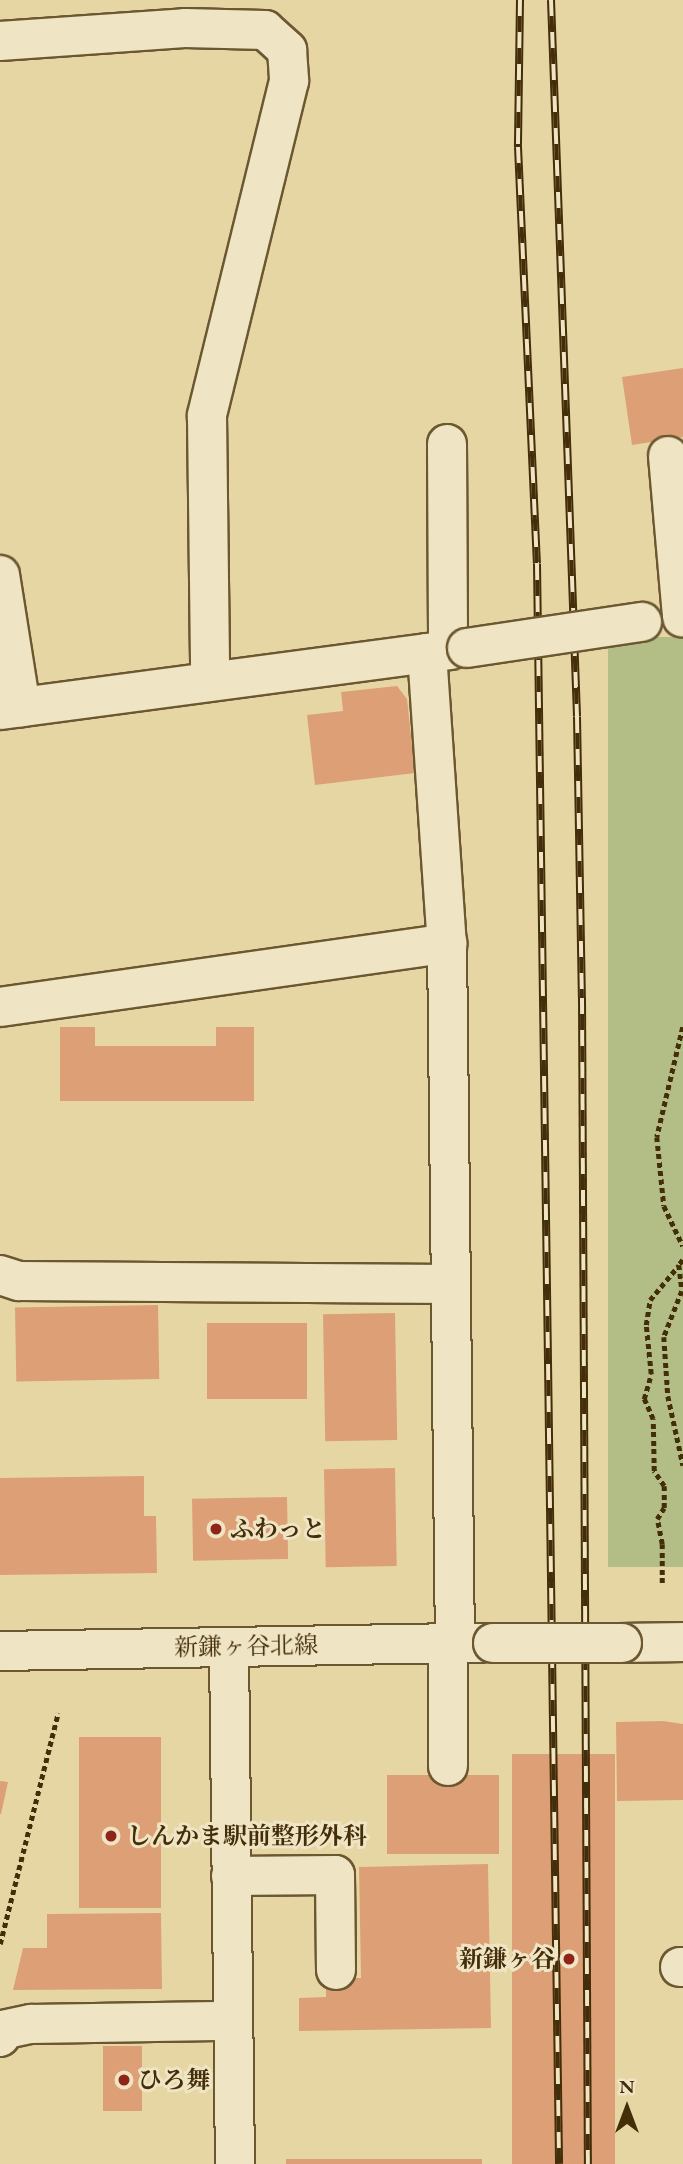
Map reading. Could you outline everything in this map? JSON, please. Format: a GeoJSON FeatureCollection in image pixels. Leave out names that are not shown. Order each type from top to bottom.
{"type":"FeatureCollection","features":[{"type":"Feature","properties":{"kind":"street"},"geometry":{"type":"LineString","coordinates":[[0,41],[185,28],[265,30],[287,50],[289,81],[207,416],[210,680]]}},
{"type":"Feature","properties":{"kind":"street"},"geometry":{"type":"LineString","coordinates":[[447,444],[452,1644],[447,1766]]}},
{"type":"Feature","properties":{"kind":"street"},"geometry":{"type":"LineString","coordinates":[[0,575],[10,708],[682,617],[668,456]]}},
{"type":"Feature","properties":{"kind":"street"},"geometry":{"type":"LineString","coordinates":[[0,1007],[447,943]]}},
{"type":"Feature","properties":{"kind":"street"},"geometry":{"type":"LineString","coordinates":[[0,1275],[19,1281],[451,1284]]}},
{"type":"Feature","properties":{"kind":"street","name":"新鎌ヶ谷北線"},"geometry":{"type":"LineString","coordinates":[[0,1651],[683,1642]]}},
{"type":"Feature","properties":{"kind":"street"},"geometry":{"type":"LineString","coordinates":[[229,1647],[235,2164]]}},
{"type":"Feature","properties":{"kind":"street"},"geometry":{"type":"LineString","coordinates":[[231,1877],[334,1875],[336,1970]]}},
{"type":"Feature","properties":{"kind":"street"},"geometry":{"type":"LineString","coordinates":[[0,2037],[2,2030],[31,2024],[233,2021]]}},
{"type":"Feature","properties":{"kind":"path"},"geometry":{"type":"LineString","coordinates":[[683,1027],[657,1137],[664,1206],[683,1246]]}},
{"type":"Feature","properties":{"kind":"path"},"geometry":{"type":"LineString","coordinates":[[681,1263],[682,1290],[664,1337],[668,1396],[683,1465]]}},
{"type":"Feature","properties":{"kind":"path"},"geometry":{"type":"LineString","coordinates":[[662,1583],[663,1544],[657,1519],[664,1508],[664,1486],[654,1471],[653,1419],[644,1399],[651,1374],[646,1325],[650,1300],[681,1263]]}},
{"type":"Feature","properties":{"kind":"path"},"geometry":{"type":"LineString","coordinates":[[0,1944],[58,1713]]}},
{"type":"Feature","properties":{"kind":"green space"},"geometry":{"type":"Polygon","coordinates":[[[608,637],[683,637],[683,1567],[608,1567],[608,637]]]}},
{"type":"Feature","properties":{"kind":"building"},"geometry":{"type":"Polygon","coordinates":[[[683,368],[683,437],[632,445],[622,377],[683,368]]]}},
{"type":"Feature","properties":{"kind":"building"},"geometry":{"type":"Polygon","coordinates":[[[397,686],[407,699],[415,773],[315,785],[307,715],[343,711],[341,692],[397,686]]]}},
{"type":"Feature","properties":{"kind":"building"},"geometry":{"type":"Polygon","coordinates":[[[60,1027],[95,1027],[95,1046],[216,1046],[216,1027],[254,1027],[254,1101],[60,1101],[60,1027]]]}},
{"type":"Feature","properties":{"kind":"building"},"geometry":{"type":"Polygon","coordinates":[[[158,1305],[159,1379],[16,1381],[15,1307],[158,1305]]]}},
{"type":"Feature","properties":{"kind":"building"},"geometry":{"type":"Polygon","coordinates":[[[395,1313],[397,1440],[325,1441],[323,1314],[395,1313]]]}},
{"type":"Feature","properties":{"kind":"building"},"geometry":{"type":"Polygon","coordinates":[[[207,1323],[307,1323],[307,1399],[207,1399],[207,1323]]]}},
{"type":"Feature","properties":{"kind":"building"},"geometry":{"type":"Polygon","coordinates":[[[395,1468],[397,1566],[326,1567],[324,1469],[395,1468]]]}},
{"type":"Feature","properties":{"kind":"building"},"geometry":{"type":"Polygon","coordinates":[[[144,1476],[144,1516],[156,1516],[157,1573],[0,1575],[0,1478],[144,1476]]]}},
{"type":"Feature","properties":{"kind":"building"},"geometry":{"type":"Polygon","coordinates":[[[287,1497],[288,1559],[193,1561],[192,1499],[287,1497]]]}},
{"type":"Feature","properties":{"kind":"building"},"geometry":{"type":"Polygon","coordinates":[[[663,1721],[683,1724],[683,1800],[617,1801],[616,1722],[663,1721]]]}},
{"type":"Feature","properties":{"kind":"building"},"geometry":{"type":"Polygon","coordinates":[[[79,1737],[161,1737],[161,1908],[79,1908],[79,1737]]]}},
{"type":"Feature","properties":{"kind":"building","name":"新鎌ヶ谷"},"geometry":{"type":"Polygon","coordinates":[[[512,1754],[615,1754],[615,2164],[512,2164],[512,1754]]]}},
{"type":"Feature","properties":{"kind":"building"},"geometry":{"type":"Polygon","coordinates":[[[387,1775],[499,1775],[499,1854],[387,1854],[387,1775]]]}},
{"type":"Feature","properties":{"kind":"building"},"geometry":{"type":"Polygon","coordinates":[[[0,1781],[8,1782],[1,1814],[0,1814],[0,1781]]]}},
{"type":"Feature","properties":{"kind":"building"},"geometry":{"type":"Polygon","coordinates":[[[488,1864],[491,2028],[299,2031],[299,1998],[326,1997],[326,1978],[361,1978],[359,1867],[488,1864]]]}},
{"type":"Feature","properties":{"kind":"building"},"geometry":{"type":"Polygon","coordinates":[[[161,1913],[162,1989],[13,1990],[23,1948],[47,1948],[47,1914],[161,1913]]]}},
{"type":"Feature","properties":{"kind":"building"},"geometry":{"type":"Polygon","coordinates":[[[103,2046],[142,2046],[142,2111],[103,2111],[103,2046]]]}},
{"type":"Feature","properties":{"kind":"building"},"geometry":{"type":"Polygon","coordinates":[[[286,2159],[482,2159],[482,2164],[286,2164],[286,2159]]]}},
{"type":"Feature","properties":{"kind":"railway"},"geometry":{"type":"LineString","coordinates":[[520,0],[518,147],[537,564],[559,2164]]}},
{"type":"Feature","properties":{"kind":"railway"},"geometry":{"type":"LineString","coordinates":[[551,0],[577,717],[582,998],[588,2164]]}},
{"type":"Feature","properties":{"kind":"place","name":"ふわっと"},"geometry":{"type":"Point","coordinates":[216,1529]}},
{"type":"Feature","properties":{"kind":"place","name":"しんかま駅前整形外科"},"geometry":{"type":"Point","coordinates":[111,1836]}},
{"type":"Feature","properties":{"kind":"place","name":"新鎌ヶ谷"},"geometry":{"type":"Point","coordinates":[569,1959]}},
{"type":"Feature","properties":{"kind":"place","name":"ひろ舞"},"geometry":{"type":"Point","coordinates":[124,2080]}}]}
